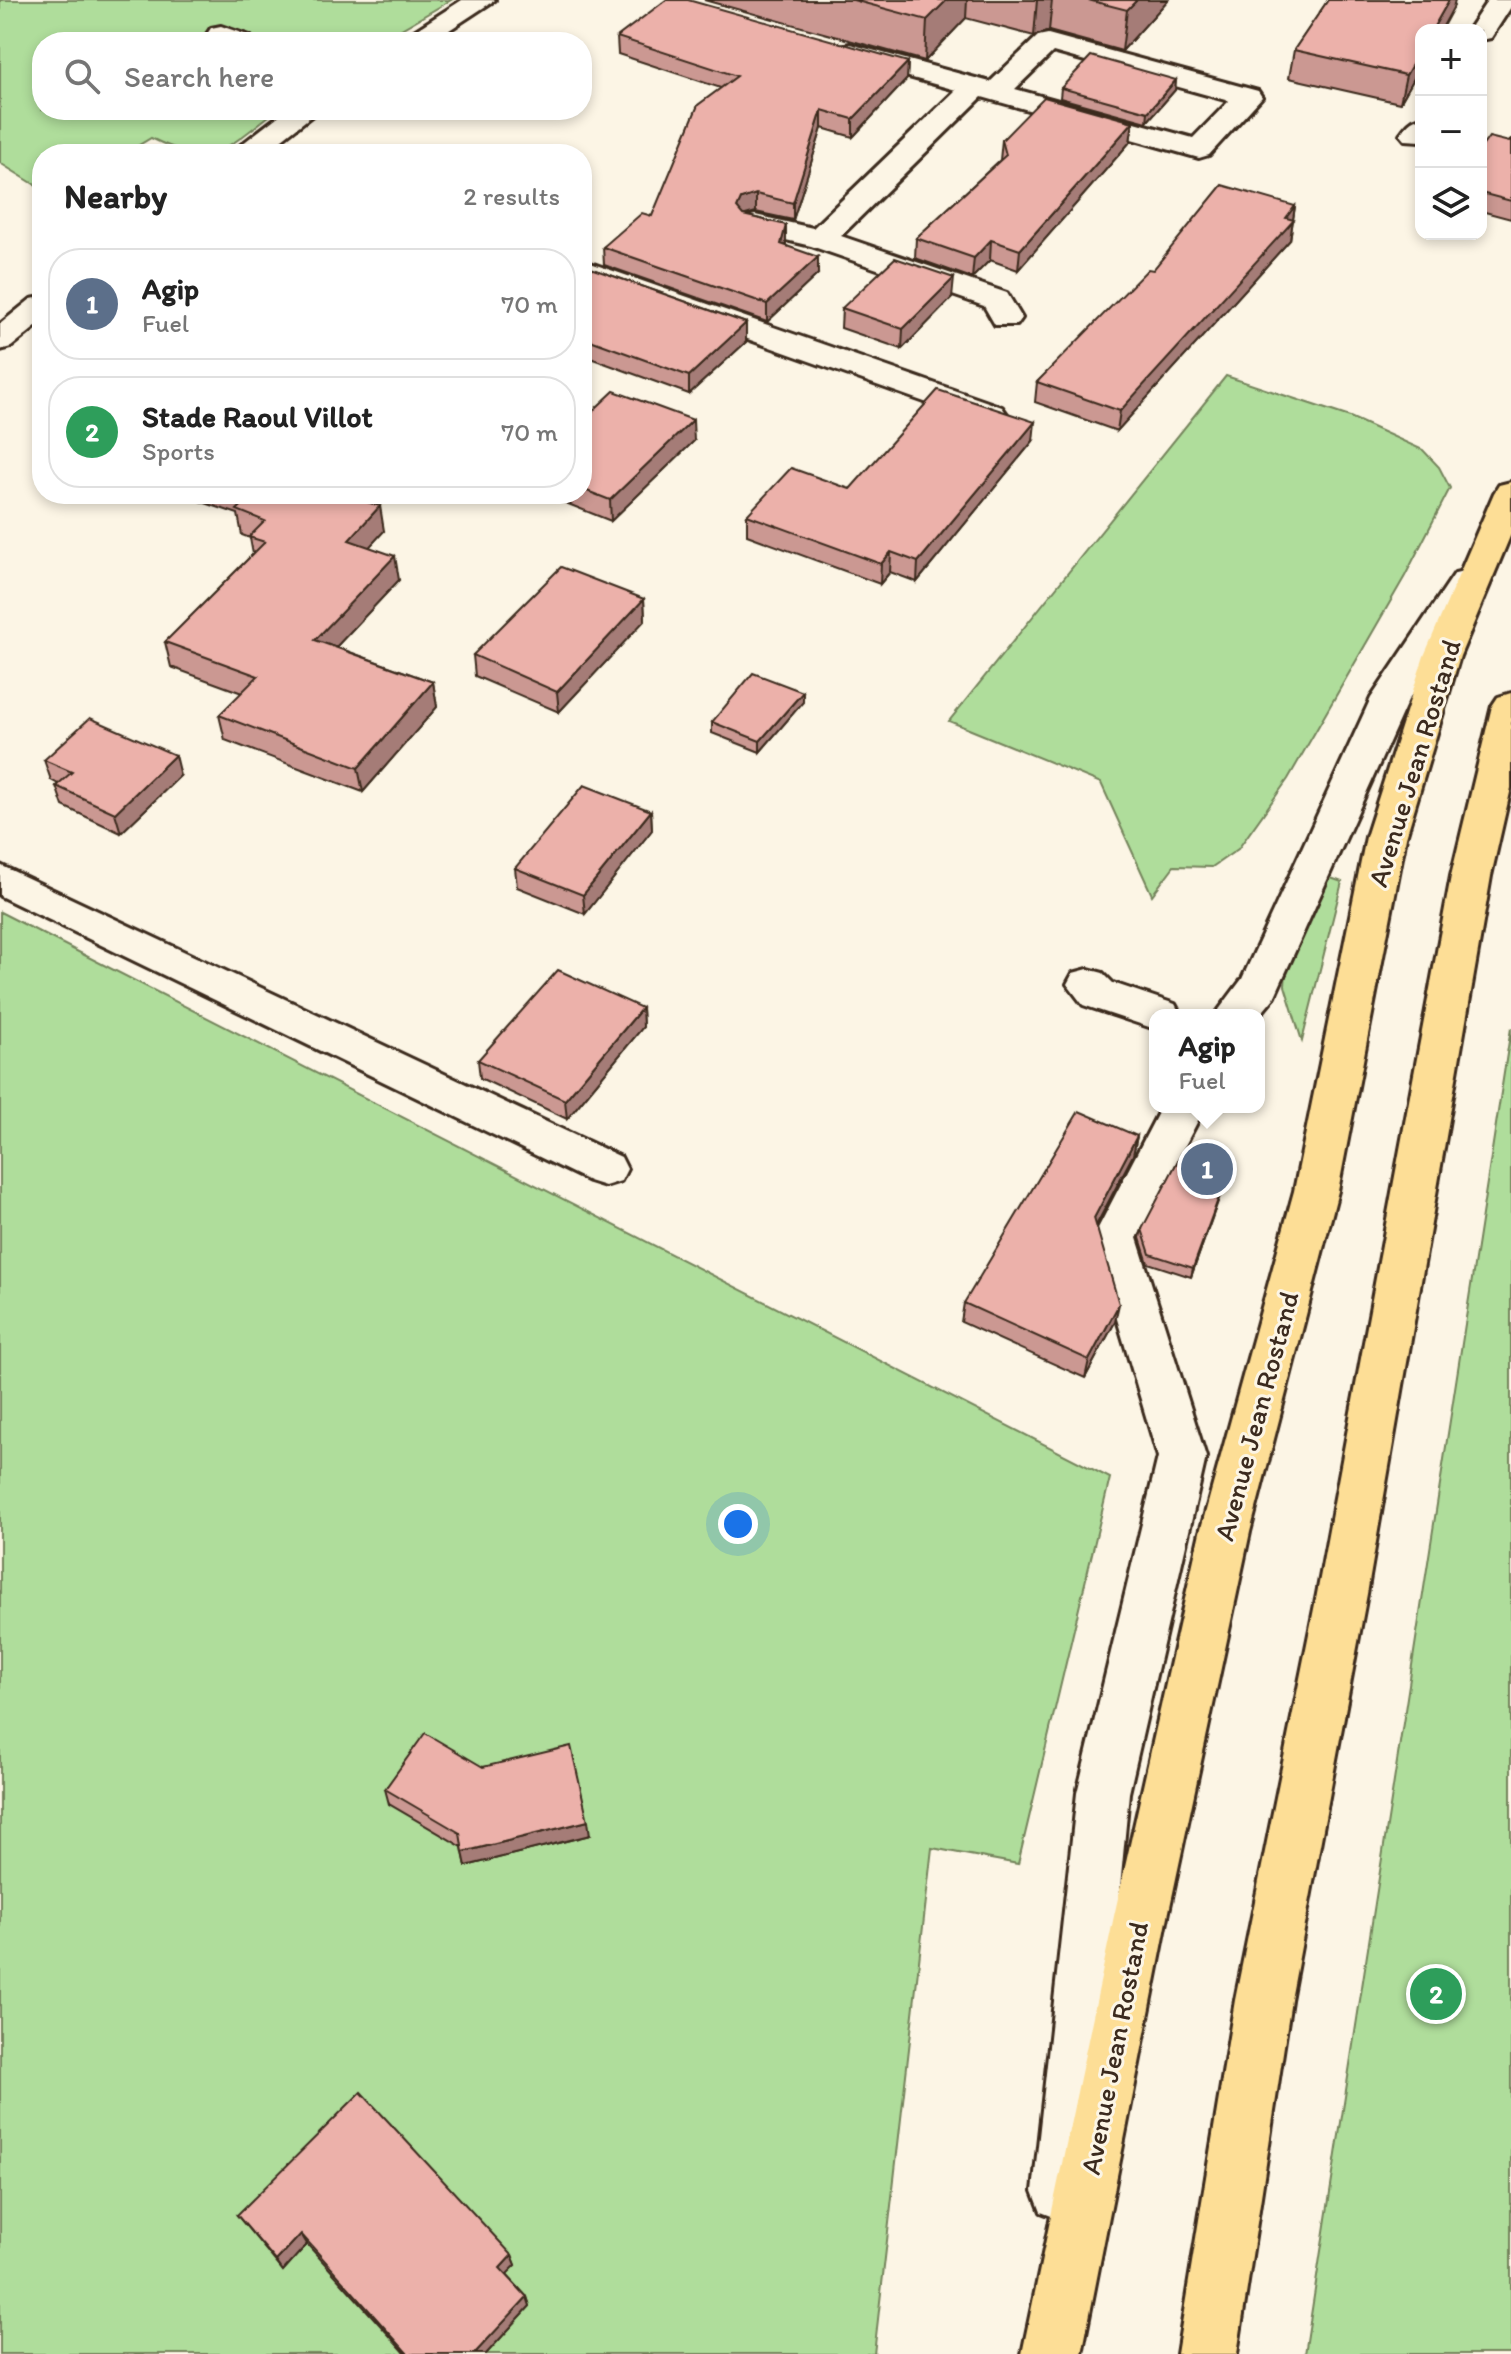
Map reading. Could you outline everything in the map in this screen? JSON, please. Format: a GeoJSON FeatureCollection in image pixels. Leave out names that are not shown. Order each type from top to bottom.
{"type":"FeatureCollection","features":[{"type":"Feature","properties":{"kind":"main road","name":"Avenue Jean Rostand"},"geometry":{"type":"LineString","coordinates":[[1052,2354],[1141,1916],[1221,1547],[1316,1191],[1386,837],[1442,656],[1511,493]]}},
{"type":"Feature","properties":{"kind":"main road"},"geometry":{"type":"LineString","coordinates":[[1207,2354],[1263,2000],[1342,1594],[1471,876],[1511,706]]}},
{"type":"Feature","properties":{"kind":"street"},"geometry":{"type":"LineString","coordinates":[[428,32],[481,0]]}},
{"type":"Feature","properties":{"kind":"street"},"geometry":{"type":"LineString","coordinates":[[1486,24],[1502,0]]}},
{"type":"Feature","properties":{"kind":"street"},"geometry":{"type":"LineString","coordinates":[[820,239],[986,90],[1048,42],[1248,97],[1199,149],[986,90],[829,46]]}},
{"type":"Feature","properties":{"kind":"street"},"geometry":{"type":"LineString","coordinates":[[258,144],[291,120]]}},
{"type":"Feature","properties":{"kind":"street"},"geometry":{"type":"LineString","coordinates":[[755,224],[820,239],[996,300],[1006,318]]}},
{"type":"Feature","properties":{"kind":"street"},"geometry":{"type":"LineString","coordinates":[[592,273],[1022,426]]}},
{"type":"Feature","properties":{"kind":"street"},"geometry":{"type":"LineString","coordinates":[[0,340],[32,314]]}},
{"type":"Feature","properties":{"kind":"street"},"geometry":{"type":"LineString","coordinates":[[1241,1009],[1259,987],[1390,698],[1478,566]]}},
{"type":"Feature","properties":{"kind":"street"},"geometry":{"type":"LineString","coordinates":[[0,879],[605,1169]]}},
{"type":"Feature","properties":{"kind":"street"},"geometry":{"type":"LineString","coordinates":[[1088,984],[1098,994],[1149,1011]]}},
{"type":"Feature","properties":{"kind":"street"},"geometry":{"type":"LineString","coordinates":[[1046,2354],[1103,1793],[1182,1457],[1115,1238],[1180,1113]]}},
{"type":"Feature","properties":{"kind":"green space"},"geometry":{"type":"Polygon","coordinates":[[[0,0],[451,0],[396,32],[32,32],[32,120],[263,120],[231,144],[164,144],[151,138],[141,144],[32,144],[32,183],[0,163],[0,0]]]}},
{"type":"Feature","properties":{"kind":"green space"},"geometry":{"type":"Polygon","coordinates":[[[1226,376],[1350,417],[1423,450],[1439,467],[1450,488],[1405,576],[1288,779],[1238,849],[1212,867],[1174,866],[1152,895],[1101,783],[949,721],[1226,376]]]}},
{"type":"Feature","properties":{"kind":"green space"},"geometry":{"type":"Polygon","coordinates":[[[1325,876],[1342,882],[1302,1041],[1285,986],[1287,956],[1325,876]]]}},
{"type":"Feature","properties":{"kind":"green space"},"geometry":{"type":"Polygon","coordinates":[[[0,912],[1110,1478],[1018,1864],[932,1848],[874,2354],[0,2354],[0,912]]]}},
{"type":"Feature","properties":{"kind":"green space"},"geometry":{"type":"Polygon","coordinates":[[[1511,1028],[1511,2354],[1305,2354],[1511,1028]]]}},
{"type":"Feature","properties":{"kind":"building"},"geometry":{"type":"Polygon","coordinates":[[[666,0],[688,0],[908,62],[853,119],[822,110],[793,203],[756,194],[741,199],[737,208],[743,215],[786,225],[781,244],[818,257],[767,304],[603,247],[642,213],[652,216],[698,105],[737,76],[617,37],[666,0]]]}},
{"type":"Feature","properties":{"kind":"building"},"geometry":{"type":"Polygon","coordinates":[[[853,0],[947,0],[927,20],[853,0]]]}},
{"type":"Feature","properties":{"kind":"building"},"geometry":{"type":"Polygon","coordinates":[[[1088,0],[1137,0],[1127,10],[1088,0]]]}},
{"type":"Feature","properties":{"kind":"building"},"geometry":{"type":"Polygon","coordinates":[[[1328,0],[1449,0],[1435,24],[1415,24],[1415,59],[1406,75],[1294,50],[1328,0]]]}},
{"type":"Feature","properties":{"kind":"building"},"geometry":{"type":"Polygon","coordinates":[[[1091,56],[1176,80],[1148,112],[1061,88],[1091,56]]]}},
{"type":"Feature","properties":{"kind":"building"},"geometry":{"type":"Polygon","coordinates":[[[1044,97],[1133,122],[1020,250],[991,240],[974,258],[916,238],[1006,155],[1002,140],[1044,97]]]}},
{"type":"Feature","properties":{"kind":"building"},"geometry":{"type":"Polygon","coordinates":[[[1489,137],[1511,140],[1511,201],[1487,195],[1489,137]]]}},
{"type":"Feature","properties":{"kind":"building"},"geometry":{"type":"Polygon","coordinates":[[[1222,185],[1295,206],[1286,218],[1294,220],[1120,411],[1037,382],[1148,269],[1153,270],[1222,185]]]}},
{"type":"Feature","properties":{"kind":"building"},"geometry":{"type":"Polygon","coordinates":[[[895,258],[954,278],[903,329],[842,308],[895,258]]]}},
{"type":"Feature","properties":{"kind":"building"},"geometry":{"type":"Polygon","coordinates":[[[592,269],[746,323],[689,376],[592,341],[592,269]]]}},
{"type":"Feature","properties":{"kind":"building"},"geometry":{"type":"Polygon","coordinates":[[[938,390],[1035,422],[918,562],[891,552],[881,564],[747,515],[791,468],[850,489],[938,390]]]}},
{"type":"Feature","properties":{"kind":"building"},"geometry":{"type":"Polygon","coordinates":[[[614,391],[693,420],[610,500],[592,493],[592,412],[614,391]]]}},
{"type":"Feature","properties":{"kind":"building"},"geometry":{"type":"Polygon","coordinates":[[[243,504],[380,506],[349,540],[395,556],[315,640],[433,682],[358,768],[219,715],[258,676],[165,642],[265,542],[249,537],[265,521],[237,510],[243,504]]]}},
{"type":"Feature","properties":{"kind":"building"},"geometry":{"type":"Polygon","coordinates":[[[561,567],[644,599],[557,692],[473,655],[561,567]]]}},
{"type":"Feature","properties":{"kind":"building"},"geometry":{"type":"Polygon","coordinates":[[[753,673],[803,692],[760,741],[712,722],[753,673]]]}},
{"type":"Feature","properties":{"kind":"building"},"geometry":{"type":"Polygon","coordinates":[[[90,718],[175,755],[115,813],[56,786],[72,772],[44,760],[90,718]]]}},
{"type":"Feature","properties":{"kind":"building"},"geometry":{"type":"Polygon","coordinates":[[[584,785],[651,811],[583,895],[515,868],[584,785]]]}},
{"type":"Feature","properties":{"kind":"building"},"geometry":{"type":"Polygon","coordinates":[[[558,970],[642,1008],[565,1100],[478,1060],[558,970]]]}},
{"type":"Feature","properties":{"kind":"building"},"geometry":{"type":"Polygon","coordinates":[[[1079,1111],[1137,1136],[1094,1218],[1119,1304],[1089,1360],[964,1303],[1079,1111]]]}},
{"type":"Feature","properties":{"kind":"building"},"geometry":{"type":"Polygon","coordinates":[[[1185,1147],[1232,1161],[1193,1268],[1150,1254],[1142,1229],[1185,1147]]]}},
{"type":"Feature","properties":{"kind":"building"},"geometry":{"type":"Polygon","coordinates":[[[425,1733],[483,1767],[571,1746],[588,1821],[463,1852],[460,1833],[385,1789],[425,1733]]]}},
{"type":"Feature","properties":{"kind":"building"},"geometry":{"type":"Polygon","coordinates":[[[361,2092],[512,2255],[500,2268],[527,2297],[474,2354],[408,2354],[301,2234],[276,2261],[237,2215],[361,2092]]]}},
{"type":"Feature","properties":{"kind":"place","name":"Agip"},"geometry":{"type":"Point","coordinates":[1207,1169]}},
{"type":"Feature","properties":{"kind":"place","name":"Stade Raoul Villot"},"geometry":{"type":"Point","coordinates":[1436,1994]}}]}
